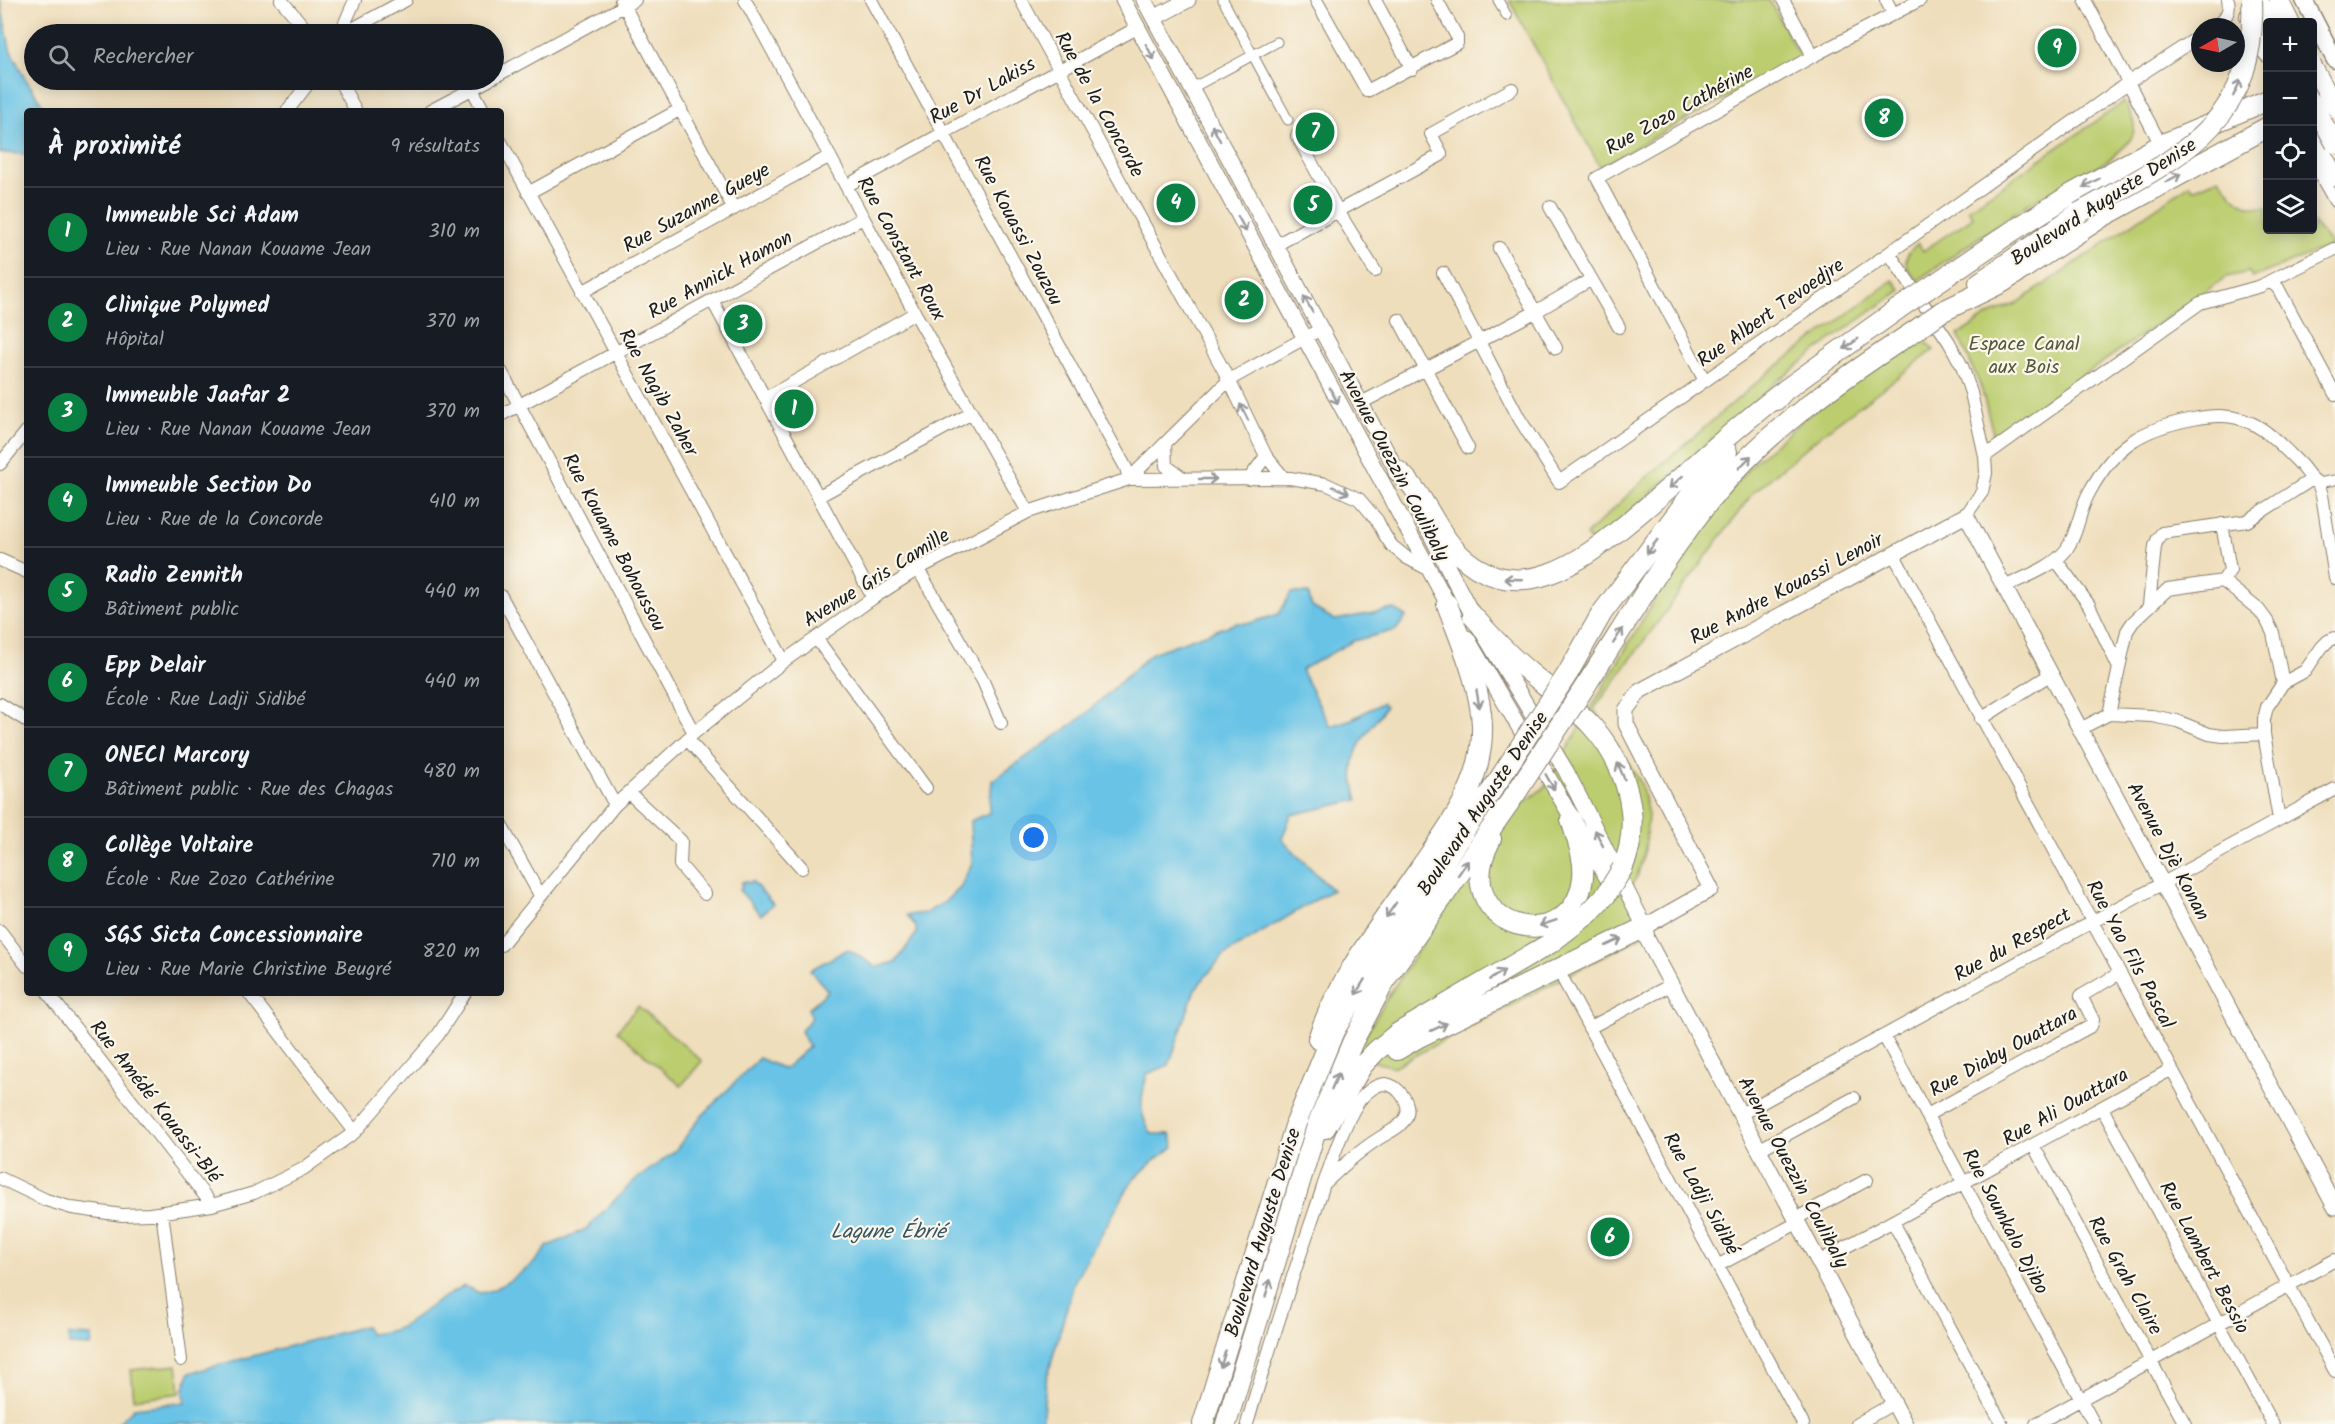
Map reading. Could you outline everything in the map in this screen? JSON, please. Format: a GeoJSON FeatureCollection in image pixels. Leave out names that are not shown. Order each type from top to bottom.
{"type":"FeatureCollection","features":[{"type":"Feature","properties":{"kind":"highway"},"geometry":{"type":"LineString","coordinates":[[2242,0],[2263,42]]}},
{"type":"Feature","properties":{"kind":"highway","name":"Boulevard Auguste Denise"},"geometry":{"type":"LineString","coordinates":[[1226,1424],[1308,1156],[1330,1092],[1353,1041],[1387,977],[1515,793],[1682,539],[1716,493],[1749,457],[1808,406],[1858,368],[1916,330],[2079,213],[2178,157],[2198,140],[2218,119],[2236,92],[2247,63],[2252,41],[2252,0]]}},
{"type":"Feature","properties":{"kind":"highway","name":"Boulevard Auguste Denise"},"geometry":{"type":"LineString","coordinates":[[1203,1424],[1296,1123],[1334,1031],[1371,969],[1568,673],[1602,614],[1702,480],[1785,390],[2011,232],[2070,195],[2161,146],[2263,102]]}},
{"type":"Feature","properties":{"kind":"highway","name":"Boulevard Auguste Denise"},"geometry":{"type":"LineString","coordinates":[[1941,312],[2003,282],[2102,217],[2263,130]]}},
{"type":"Feature","properties":{"kind":"highway"},"geometry":{"type":"LineString","coordinates":[[1398,471],[1411,482],[1441,532],[1466,560],[1491,576],[1509,580],[1528,579],[1546,575],[1572,564],[1600,546],[1754,413],[1785,390]]}},
{"type":"Feature","properties":{"kind":"highway"},"geometry":{"type":"LineString","coordinates":[[1296,1123],[1308,1069],[1322,1025],[1356,961],[1460,812],[1481,754],[1482,724],[1479,697],[1447,604]]}},
{"type":"Feature","properties":{"kind":"highway"},"geometry":{"type":"LineString","coordinates":[[1308,1156],[1362,1066],[1376,1051],[1398,1033],[1549,944],[1588,914],[1606,895],[1629,854],[1632,810],[1627,785],[1606,744],[1569,704],[1513,658],[1473,616]]}},
{"type":"Feature","properties":{"kind":"highway"},"geometry":{"type":"LineString","coordinates":[[1515,793],[1487,846],[1481,880],[1488,903],[1504,920],[1518,926],[1533,927],[1548,924],[1562,918],[1574,905],[1581,890],[1583,876],[1582,858],[1571,819]]}},
{"type":"Feature","properties":{"kind":"highway"},"geometry":{"type":"LineString","coordinates":[[1343,1100],[1381,1059],[1419,1037],[1643,932]]}},
{"type":"Feature","properties":{"kind":"main road"},"geometry":{"type":"LineString","coordinates":[[2259,0],[2269,18]]}},
{"type":"Feature","properties":{"kind":"main road"},"geometry":{"type":"LineString","coordinates":[[2279,0],[2288,18]]}},
{"type":"Feature","properties":{"kind":"main road"},"geometry":{"type":"LineString","coordinates":[[2304,0],[2335,60]]}},
{"type":"Feature","properties":{"kind":"main road"},"geometry":{"type":"LineString","coordinates":[[2317,78],[2335,70]]}},
{"type":"Feature","properties":{"kind":"main road"},"geometry":{"type":"LineString","coordinates":[[2317,72],[2335,107]]}},
{"type":"Feature","properties":{"kind":"main road"},"geometry":{"type":"LineString","coordinates":[[2317,103],[2335,96]]}},
{"type":"Feature","properties":{"kind":"main road"},"geometry":{"type":"LineString","coordinates":[[2317,111],[2335,144]]}},
{"type":"Feature","properties":{"kind":"main road"},"geometry":{"type":"LineString","coordinates":[[2317,143],[2335,177]]}},
{"type":"Feature","properties":{"kind":"street"},"geometry":{"type":"LineString","coordinates":[[281,0],[301,24]]}},
{"type":"Feature","properties":{"kind":"street"},"geometry":{"type":"LineString","coordinates":[[345,24],[355,0]]}},
{"type":"Feature","properties":{"kind":"street"},"geometry":{"type":"LineString","coordinates":[[360,24],[406,0]]}},
{"type":"Feature","properties":{"kind":"street","name":"Rue Constant Roux"},"geometry":{"type":"LineString","coordinates":[[746,0],[915,313],[1028,512]]}},
{"type":"Feature","properties":{"kind":"street","name":"Rue Kouassi Zouzou"},"geometry":{"type":"LineString","coordinates":[[872,0],[1126,468],[1129,479]]}},
{"type":"Feature","properties":{"kind":"street","name":"Rue de la Concorde"},"geometry":{"type":"LineString","coordinates":[[1021,0],[1229,380],[1266,456],[1284,478]]}},
{"type":"Feature","properties":{"kind":"street","name":"Avenue Ouezzin Coulibaly"},"geometry":{"type":"LineString","coordinates":[[1123,0],[1426,568],[1571,819],[1643,932]]}},
{"type":"Feature","properties":{"kind":"street","name":"Avenue Ouezzin Coulibaly"},"geometry":{"type":"LineString","coordinates":[[1144,0],[1398,471],[1473,616],[1566,771],[1643,932],[1905,1424]]}},
{"type":"Feature","properties":{"kind":"street"},"geometry":{"type":"LineString","coordinates":[[1154,18],[1188,0]]}},
{"type":"Feature","properties":{"kind":"street"},"geometry":{"type":"LineString","coordinates":[[1224,0],[1288,120]]}},
{"type":"Feature","properties":{"kind":"street"},"geometry":{"type":"LineString","coordinates":[[1316,0],[1365,90],[1370,91],[1457,43],[1457,37],[1437,0]]}},
{"type":"Feature","properties":{"kind":"street"},"geometry":{"type":"LineString","coordinates":[[1375,0],[1412,69]]}},
{"type":"Feature","properties":{"kind":"street"},"geometry":{"type":"LineString","coordinates":[[1498,0],[1507,16]]}},
{"type":"Feature","properties":{"kind":"street"},"geometry":{"type":"LineString","coordinates":[[1783,0],[1813,56]]}},
{"type":"Feature","properties":{"kind":"street"},"geometry":{"type":"LineString","coordinates":[[1886,0],[1893,14]]}},
{"type":"Feature","properties":{"kind":"street","name":"Rue Zozo Cathérine"},"geometry":{"type":"LineString","coordinates":[[1705,381],[1597,178],[1813,56],[1920,0]]}},
{"type":"Feature","properties":{"kind":"street"},"geometry":{"type":"LineString","coordinates":[[2085,0],[2161,146]]}},
{"type":"Feature","properties":{"kind":"street"},"geometry":{"type":"LineString","coordinates":[[2226,18],[2228,0]]}},
{"type":"Feature","properties":{"kind":"street"},"geometry":{"type":"LineString","coordinates":[[504,71],[627,2],[734,208]]}},
{"type":"Feature","properties":{"kind":"street","name":"Rue Dr Lakiss"},"geometry":{"type":"LineString","coordinates":[[846,186],[1137,27]]}},
{"type":"Feature","properties":{"kind":"street"},"geometry":{"type":"LineString","coordinates":[[1192,88],[1277,42]]}},
{"type":"Feature","properties":{"kind":"street","name":"Rue Albert Tevoedjre"},"geometry":{"type":"LineString","coordinates":[[1443,273],[1519,418],[1559,482],[1889,253],[2129,82],[2191,42]]}},
{"type":"Feature","properties":{"kind":"street"},"geometry":{"type":"LineString","coordinates":[[1276,245],[1441,155],[1431,134],[1512,89]]}},
{"type":"Feature","properties":{"kind":"street"},"geometry":{"type":"LineString","coordinates":[[289,108],[303,90]]}},
{"type":"Feature","properties":{"kind":"street"},"geometry":{"type":"LineString","coordinates":[[344,90],[354,108]]}},
{"type":"Feature","properties":{"kind":"street"},"geometry":{"type":"LineString","coordinates":[[436,108],[470,90]]}},
{"type":"Feature","properties":{"kind":"street"},"geometry":{"type":"LineString","coordinates":[[473,90],[482,108]]}},
{"type":"Feature","properties":{"kind":"street"},"geometry":{"type":"LineString","coordinates":[[528,193],[681,109]]}},
{"type":"Feature","properties":{"kind":"street"},"geometry":{"type":"LineString","coordinates":[[1297,136],[1338,211],[1375,271]]}},
{"type":"Feature","properties":{"kind":"street"},"geometry":{"type":"LineString","coordinates":[[2246,139],[2263,140]]}},
{"type":"Feature","properties":{"kind":"street","name":"Rue Nagib Zaher"},"geometry":{"type":"LineString","coordinates":[[504,148],[784,661]]}},
{"type":"Feature","properties":{"kind":"street","name":"Rue Suzanne Gueye"},"geometry":{"type":"LineString","coordinates":[[582,292],[830,156]]}},
{"type":"Feature","properties":{"kind":"street"},"geometry":{"type":"LineString","coordinates":[[2317,167],[2335,201]]}},
{"type":"Feature","properties":{"kind":"street"},"geometry":{"type":"LineString","coordinates":[[1550,207],[1619,327]]}},
{"type":"Feature","properties":{"kind":"street","name":"Rue Annick Hamon"},"geometry":{"type":"LineString","coordinates":[[504,413],[863,218]]}},
{"type":"Feature","properties":{"kind":"street"},"geometry":{"type":"LineString","coordinates":[[1499,248],[1556,348]]}},
{"type":"Feature","properties":{"kind":"street"},"geometry":{"type":"LineString","coordinates":[[1985,456],[2200,303],[2261,285],[2335,249]]}},
{"type":"Feature","properties":{"kind":"street","name":"Rue Andre Kouassi Lenoir"},"geometry":{"type":"LineString","coordinates":[[1643,932],[1711,889],[1626,724],[1626,710],[1640,691],[1966,515],[1982,492],[1986,473],[1985,456],[1971,393],[1962,366],[1949,342],[1889,253]]}},
{"type":"Feature","properties":{"kind":"street"},"geometry":{"type":"LineString","coordinates":[[1361,403],[1535,312],[1590,280]]}},
{"type":"Feature","properties":{"kind":"street"},"geometry":{"type":"LineString","coordinates":[[2270,281],[2278,288],[2335,394]]}},
{"type":"Feature","properties":{"kind":"street"},"geometry":{"type":"LineString","coordinates":[[712,300],[873,598]]}},
{"type":"Feature","properties":{"kind":"street"},"geometry":{"type":"LineString","coordinates":[[766,398],[915,313]]}},
{"type":"Feature","properties":{"kind":"street"},"geometry":{"type":"LineString","coordinates":[[1399,320],[1468,448]]}},
{"type":"Feature","properties":{"kind":"street"},"geometry":{"type":"LineString","coordinates":[[1129,479],[1229,380],[1321,329]]}},
{"type":"Feature","properties":{"kind":"street","name":"Rue Kouame Bohoussou"},"geometry":{"type":"LineString","coordinates":[[504,377],[690,736],[802,868]]}},
{"type":"Feature","properties":{"kind":"street"},"geometry":{"type":"LineString","coordinates":[[819,496],[972,413]]}},
{"type":"Feature","properties":{"kind":"street"},"geometry":{"type":"LineString","coordinates":[[2004,587],[2056,560],[2066,550],[2076,532],[2088,493],[2103,469],[2116,454],[2142,434],[2164,425],[2206,417],[2230,416],[2252,423],[2295,459],[2315,481],[2322,495],[2333,546],[2335,578]]}},
{"type":"Feature","properties":{"kind":"street"},"geometry":{"type":"LineString","coordinates":[[0,464],[24,435]]}},
{"type":"Feature","properties":{"kind":"street"},"geometry":{"type":"LineString","coordinates":[[1165,444],[1166,466],[1184,479]]}},
{"type":"Feature","properties":{"kind":"street"},"geometry":{"type":"LineString","coordinates":[[1249,479],[1266,456]]}},
{"type":"Feature","properties":{"kind":"street","name":"Avenue Gris Camille"},"geometry":{"type":"LineString","coordinates":[[504,941],[615,805],[690,736],[784,661],[918,568],[1028,512],[1129,479],[1284,478],[1326,484],[1359,499],[1377,520],[1392,546],[1407,558],[1426,568]]}},
{"type":"Feature","properties":{"kind":"street"},"geometry":{"type":"LineString","coordinates":[[2150,605],[2150,576],[2158,538],[2169,531],[2247,521],[2315,481],[2335,480]]}},
{"type":"Feature","properties":{"kind":"street","name":"Avenue Djè Konan"},"geometry":{"type":"LineString","coordinates":[[1966,515],[2335,1207]]}},
{"type":"Feature","properties":{"kind":"street"},"geometry":{"type":"LineString","coordinates":[[2222,524],[2230,570],[2223,581]]}},
{"type":"Feature","properties":{"kind":"street","name":"Rue Yao Fils Pascal"},"geometry":{"type":"LineString","coordinates":[[1894,555],[2335,1371]]}},
{"type":"Feature","properties":{"kind":"street"},"geometry":{"type":"LineString","coordinates":[[0,560],[24,571]]}},
{"type":"Feature","properties":{"kind":"street"},"geometry":{"type":"LineString","coordinates":[[2056,560],[2089,605],[2118,666]]}},
{"type":"Feature","properties":{"kind":"street"},"geometry":{"type":"LineString","coordinates":[[918,568],[983,681],[1001,723]]}},
{"type":"Feature","properties":{"kind":"street"},"geometry":{"type":"LineString","coordinates":[[2109,714],[2127,631],[2168,589],[2223,581],[2259,610],[2273,633],[2283,683]]}},
{"type":"Feature","properties":{"kind":"street"},"geometry":{"type":"LineString","coordinates":[[504,602],[615,805]]}},
{"type":"Feature","properties":{"kind":"street"},"geometry":{"type":"LineString","coordinates":[[816,638],[926,788]]}},
{"type":"Feature","properties":{"kind":"street"},"geometry":{"type":"LineString","coordinates":[[2280,819],[2264,734],[2267,707],[2283,683],[2305,671],[2322,647],[2335,638]]}},
{"type":"Feature","properties":{"kind":"street"},"geometry":{"type":"LineString","coordinates":[[1981,719],[2051,674]]}},
{"type":"Feature","properties":{"kind":"street"},"geometry":{"type":"LineString","coordinates":[[0,704],[24,719]]}},
{"type":"Feature","properties":{"kind":"street"},"geometry":{"type":"LineString","coordinates":[[2080,729],[2109,714],[2164,717],[2209,734],[2223,736],[2264,734]]}},
{"type":"Feature","properties":{"kind":"street","name":"Rue du Respect"},"geometry":{"type":"LineString","coordinates":[[1739,1115],[2335,789]]}},
{"type":"Feature","properties":{"kind":"street"},"geometry":{"type":"LineString","coordinates":[[628,792],[681,842],[680,865],[705,894]]}},
{"type":"Feature","properties":{"kind":"street"},"geometry":{"type":"LineString","coordinates":[[504,830],[540,895]]}},
{"type":"Feature","properties":{"kind":"street"},"geometry":{"type":"LineString","coordinates":[[0,931],[24,962]]}},
{"type":"Feature","properties":{"kind":"street","name":"Rue Diaby Ouattara"},"geometry":{"type":"LineString","coordinates":[[1927,1115],[2091,1026],[2093,1020],[2081,996],[2120,973]]}},
{"type":"Feature","properties":{"kind":"street","name":"Rue Ladji Sidibé"},"geometry":{"type":"LineString","coordinates":[[1564,981],[1803,1424]]}},
{"type":"Feature","properties":{"kind":"street"},"geometry":{"type":"LineString","coordinates":[[1589,1028],[1671,985]]}},
{"type":"Feature","properties":{"kind":"street","name":"Rue Amédé Kouassi-Blé"},"geometry":{"type":"LineString","coordinates":[[50,996],[212,1205]]}},
{"type":"Feature","properties":{"kind":"street"},"geometry":{"type":"LineString","coordinates":[[251,996],[355,1132]]}},
{"type":"Feature","properties":{"kind":"street"},"geometry":{"type":"LineString","coordinates":[[0,1178],[46,1200],[72,1208],[122,1215],[212,1205],[254,1193],[303,1169],[355,1132],[396,1088],[438,1035],[463,996]]}},
{"type":"Feature","properties":{"kind":"street","name":"Rue Sounkalo Djibo"},"geometry":{"type":"LineString","coordinates":[[1884,1036],[2094,1424]]}},
{"type":"Feature","properties":{"kind":"street","name":"Rue Ali Ouattara"},"geometry":{"type":"LineString","coordinates":[[1818,1263],[2172,1070]]}},
{"type":"Feature","properties":{"kind":"street"},"geometry":{"type":"LineString","coordinates":[[1247,1424],[1276,1325],[1324,1184],[1347,1125],[1360,1100],[1370,1089],[1384,1084],[1394,1086],[1403,1095],[1407,1107],[1407,1115],[1402,1123],[1361,1149],[1324,1184]]}},
{"type":"Feature","properties":{"kind":"street"},"geometry":{"type":"LineString","coordinates":[[1758,1150],[1854,1098]]}},
{"type":"Feature","properties":{"kind":"street","name":"Rue Lambert Bessio"},"geometry":{"type":"LineString","coordinates":[[2102,1108],[2273,1424]]}},
{"type":"Feature","properties":{"kind":"street","name":"Rue Grah Claire"},"geometry":{"type":"LineString","coordinates":[[2033,1145],[2185,1424]]}},
{"type":"Feature","properties":{"kind":"street"},"geometry":{"type":"LineString","coordinates":[[1719,1265],[1867,1179]]}},
{"type":"Feature","properties":{"kind":"street"},"geometry":{"type":"LineString","coordinates":[[162,1212],[181,1360]]}},
{"type":"Feature","properties":{"kind":"street"},"geometry":{"type":"LineString","coordinates":[[1893,1222],[2002,1424]]}},
{"type":"Feature","properties":{"kind":"street"},"geometry":{"type":"LineString","coordinates":[[2036,1424],[2335,1260]]}},
{"type":"Feature","properties":{"kind":"street"},"geometry":{"type":"LineString","coordinates":[[1857,1424],[1894,1403]]}},
{"type":"Feature","properties":{"kind":"green space"},"geometry":{"type":"Polygon","coordinates":[[[1509,0],[1769,0],[1800,57],[1600,167],[1509,0]]]}},
{"type":"Feature","properties":{"kind":"green space"},"geometry":{"type":"Polygon","coordinates":[[[2124,102],[2131,116],[2134,130],[2130,140],[2122,149],[2098,166],[2030,203],[1917,281],[1906,265],[1906,257],[1918,243],[1923,251],[1973,217],[1968,209],[2124,102]]]}},
{"type":"Feature","properties":{"kind":"green space","name":"Espace Canal aux Bois"},"geometry":{"type":"Polygon","coordinates":[[[2219,178],[2229,191],[2244,204],[2263,207],[2263,234],[2317,234],[2317,228],[2332,245],[2252,278],[2249,272],[2226,277],[1994,437],[1981,387],[1958,335],[1989,315],[2016,304],[2190,184],[2193,189],[2219,178]]]}},
{"type":"Feature","properties":{"kind":"green space"},"geometry":{"type":"Polygon","coordinates":[[[1893,280],[1901,290],[1775,383],[1593,545],[1586,535],[1647,477],[1769,372],[1893,280]]]}},
{"type":"Feature","properties":{"kind":"green space"},"geometry":{"type":"Polygon","coordinates":[[[1917,334],[1934,350],[1822,434],[1752,494],[1594,709],[1641,783],[1648,815],[1645,849],[1637,877],[1631,885],[1654,930],[1393,1067],[1355,1056],[1397,982],[1462,884],[1519,806],[1545,787],[1688,542],[1754,462],[1805,418],[1917,334]]]}},
{"type":"Feature","properties":{"kind":"green space"},"geometry":{"type":"Polygon","coordinates":[[[638,1006],[702,1061],[681,1086],[617,1031],[638,1006]]]}},
{"type":"Feature","properties":{"kind":"green space"},"geometry":{"type":"Polygon","coordinates":[[[177,1365],[180,1393],[134,1399],[131,1370],[177,1365]]]}},
{"type":"Feature","properties":{"kind":"water"},"geometry":{"type":"Polygon","coordinates":[[[0,0],[10,49],[24,76],[24,90],[33,90],[45,108],[24,108],[24,154],[0,153],[0,0]]]}},
{"type":"Feature","properties":{"kind":"water","name":"Lagune Ébrié"},"geometry":{"type":"Polygon","coordinates":[[[1291,593],[1308,593],[1312,607],[1335,620],[1395,609],[1406,617],[1396,630],[1353,641],[1301,670],[1330,726],[1352,719],[1382,703],[1386,706],[1362,740],[1354,759],[1354,784],[1358,800],[1291,815],[1282,839],[1332,890],[1224,955],[1195,989],[1169,1065],[1147,1074],[1142,1098],[1144,1119],[1152,1134],[1170,1134],[1174,1147],[1156,1159],[1132,1181],[1074,1282],[1046,1381],[1042,1424],[117,1424],[134,1408],[185,1402],[184,1388],[189,1373],[365,1326],[369,1334],[389,1331],[409,1322],[439,1300],[464,1286],[480,1293],[493,1290],[533,1264],[548,1246],[586,1229],[633,1182],[675,1151],[698,1120],[759,1058],[784,1069],[809,1047],[801,1031],[812,1017],[808,1009],[828,991],[810,970],[848,949],[876,967],[896,962],[916,934],[916,927],[907,915],[926,913],[943,903],[960,888],[972,863],[970,821],[989,813],[992,781],[1080,719],[1152,653],[1236,623],[1250,623],[1279,614],[1291,593]]]}},
{"type":"Feature","properties":{"kind":"water"},"geometry":{"type":"Polygon","coordinates":[[[745,881],[749,883],[752,881],[773,904],[761,915],[739,890],[742,888],[741,883],[745,881]]]}},
{"type":"Feature","properties":{"kind":"water"},"geometry":{"type":"Polygon","coordinates":[[[69,1335],[92,1336],[91,1346],[69,1345],[69,1335]]]}},
{"type":"Feature","properties":{"kind":"place","name":"SGS Sicta Concessionnaire"},"geometry":{"type":"Point","coordinates":[2057,48]}},
{"type":"Feature","properties":{"kind":"place","name":"Collège Voltaire"},"geometry":{"type":"Point","coordinates":[1884,118]}},
{"type":"Feature","properties":{"kind":"place","name":"ONECI Marcory"},"geometry":{"type":"Point","coordinates":[1315,132]}},
{"type":"Feature","properties":{"kind":"place","name":"Immeuble Section Do"},"geometry":{"type":"Point","coordinates":[1176,203]}},
{"type":"Feature","properties":{"kind":"place","name":"Radio Zennith"},"geometry":{"type":"Point","coordinates":[1313,205]}},
{"type":"Feature","properties":{"kind":"place","name":"Clinique Polymed"},"geometry":{"type":"Point","coordinates":[1244,300]}},
{"type":"Feature","properties":{"kind":"place","name":"Immeuble Jaafar 2"},"geometry":{"type":"Point","coordinates":[743,324]}},
{"type":"Feature","properties":{"kind":"place","name":"Immeuble Sci Adam"},"geometry":{"type":"Point","coordinates":[794,409]}},
{"type":"Feature","properties":{"kind":"place","name":"Epp Delair"},"geometry":{"type":"Point","coordinates":[1610,1237]}}]}
